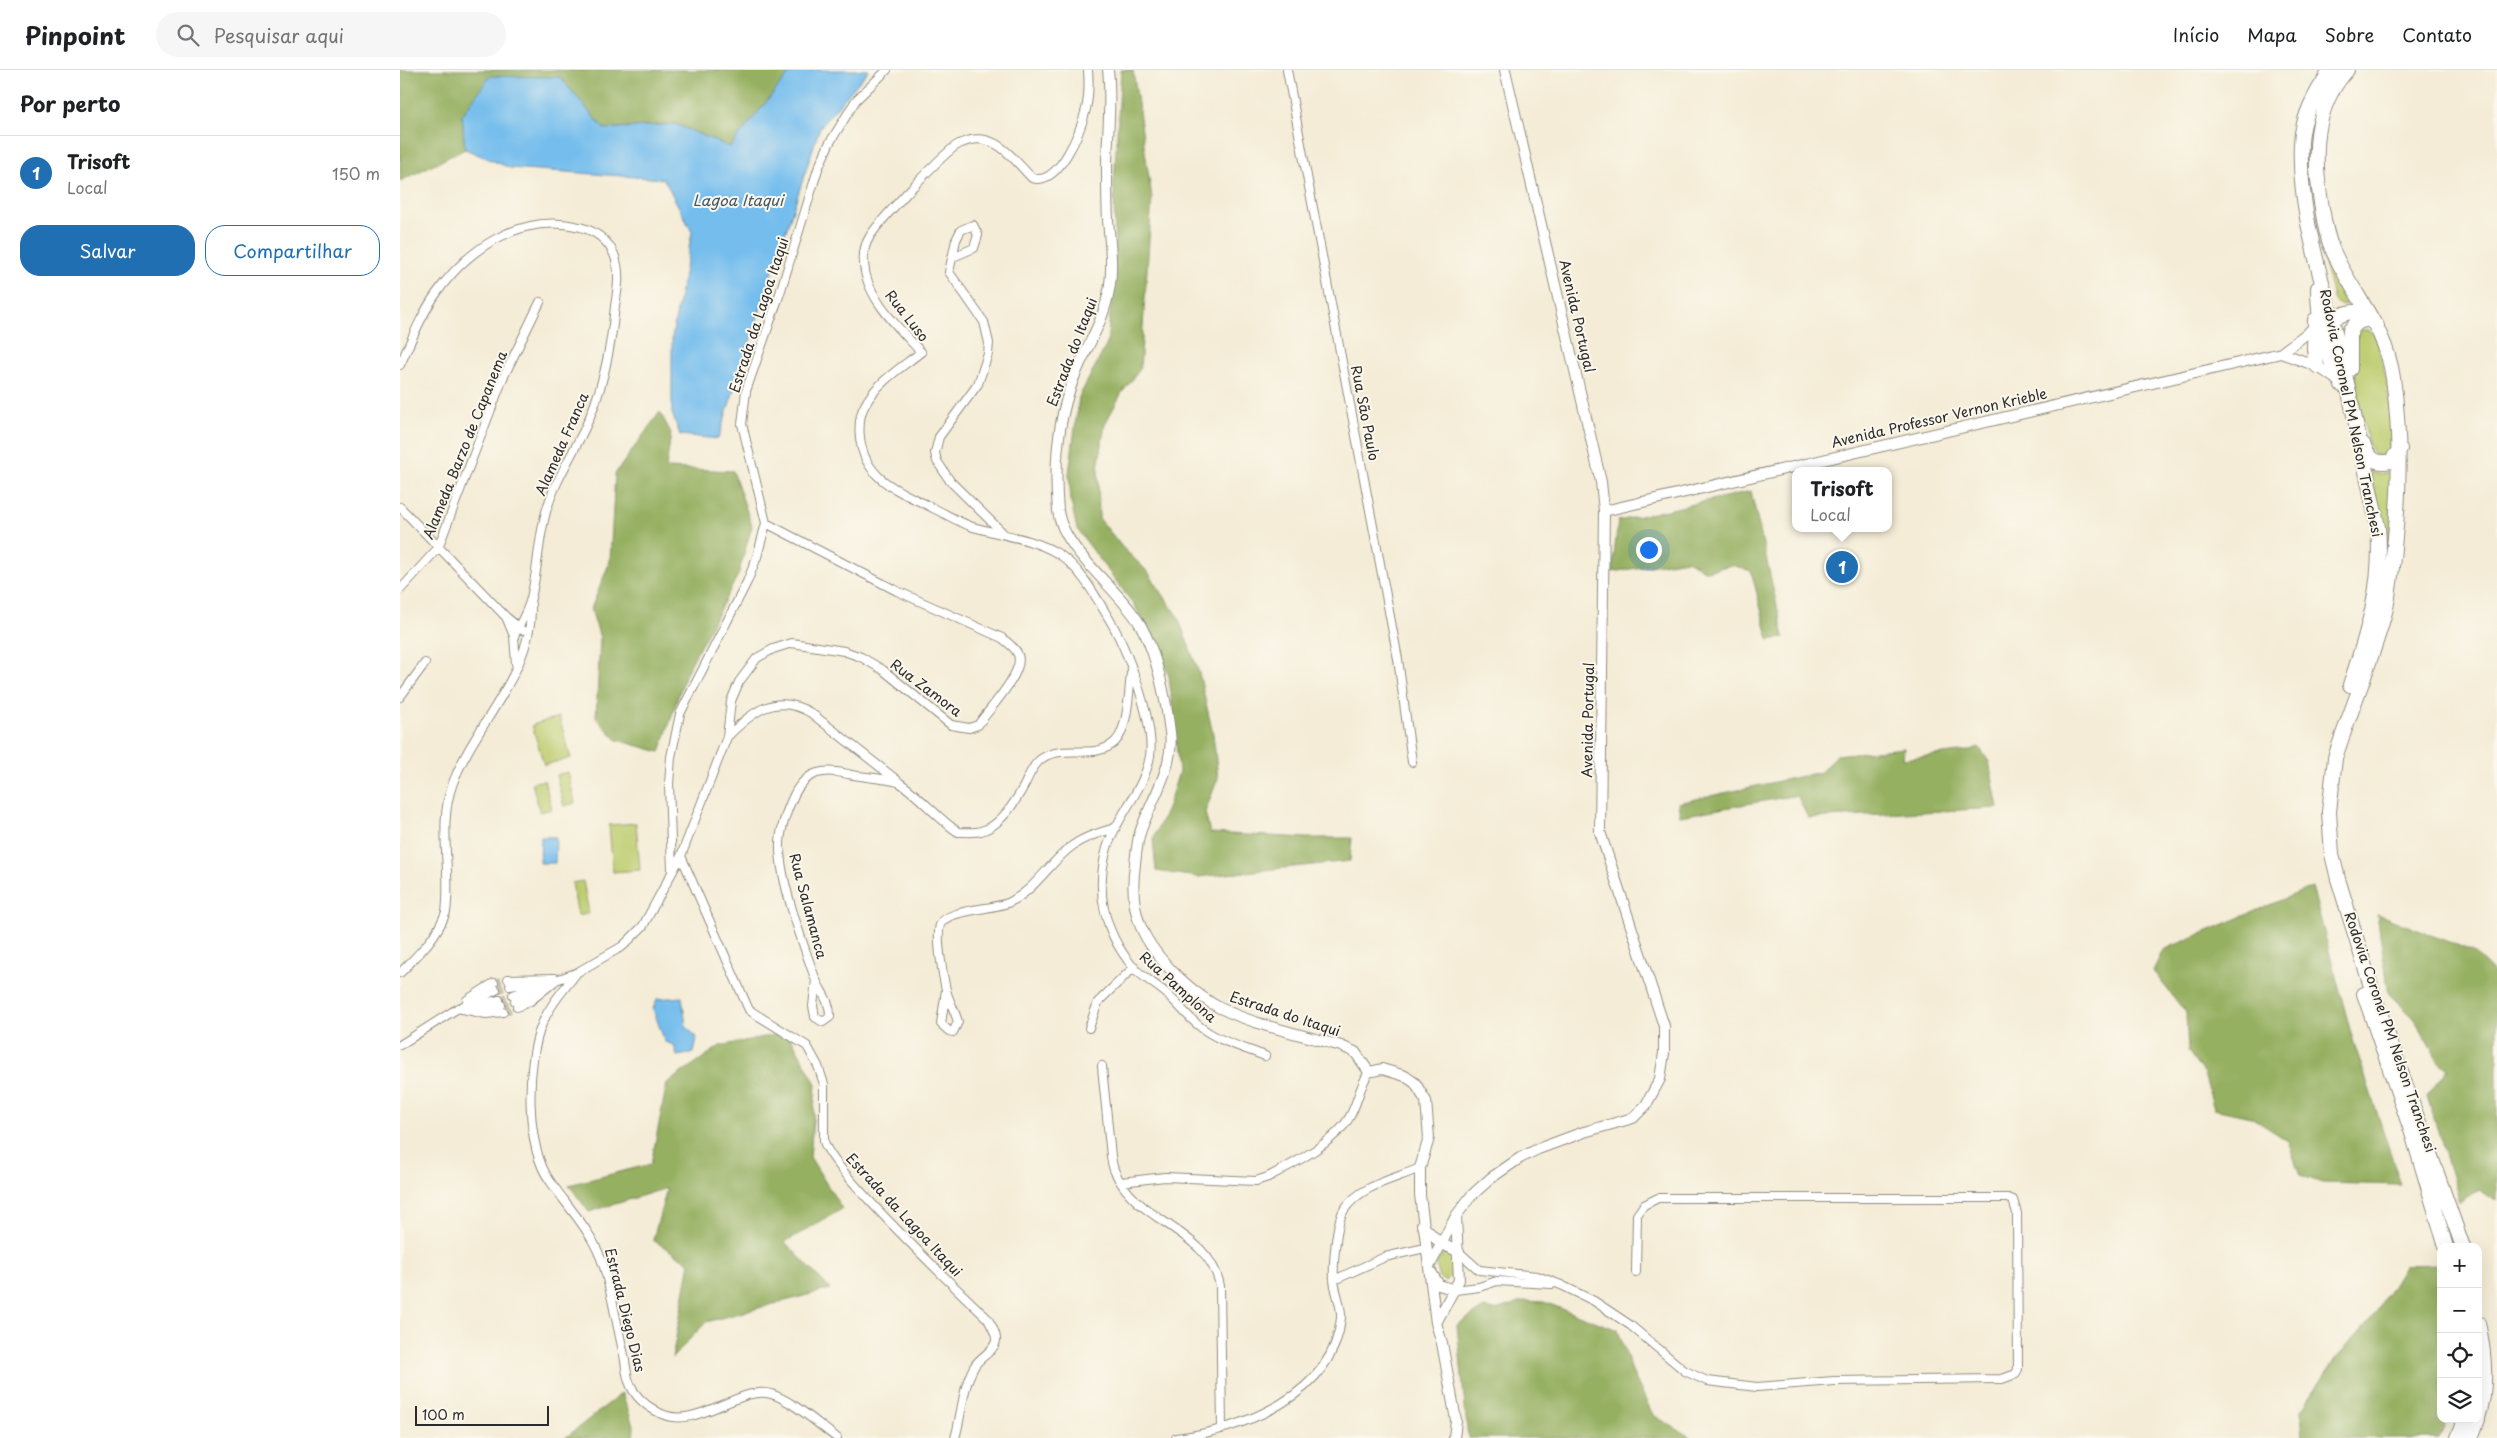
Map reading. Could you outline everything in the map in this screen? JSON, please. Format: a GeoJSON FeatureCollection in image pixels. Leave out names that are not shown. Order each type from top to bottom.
{"type":"FeatureCollection","features":[{"type":"Feature","properties":{"kind":"highway","name":"Rodovia Coronel PM Nelson Tranchesi"},"geometry":{"type":"LineString","coordinates":[[2330,70],[2315,93],[2308,110],[2301,142],[2306,202],[2318,266],[2322,324],[2351,403],[2380,544],[2377,591],[2369,629],[2327,761],[2322,787],[2321,830],[2333,894],[2366,1000],[2412,1133],[2445,1243]]}},
{"type":"Feature","properties":{"kind":"highway","name":"Rodovia Coronel PM Nelson Tranchesi"},"geometry":{"type":"LineString","coordinates":[[2346,70],[2329,96],[2317,129],[2315,153],[2317,179],[2327,233],[2333,251],[2373,323],[2391,364],[2400,450],[2400,498],[2386,606],[2335,758],[2331,784],[2330,832],[2338,879],[2373,993],[2462,1243]]}},
{"type":"Feature","properties":{"kind":"highway"},"geometry":{"type":"LineString","coordinates":[[2318,266],[2318,297],[2322,324],[2332,365],[2351,403]]}},
{"type":"Feature","properties":{"kind":"highway"},"geometry":{"type":"LineString","coordinates":[[2322,324],[2355,312],[2364,314],[2373,323]]}},
{"type":"Feature","properties":{"kind":"highway"},"geometry":{"type":"LineString","coordinates":[[2351,403],[2349,335],[2354,324],[2373,323]]}},
{"type":"Feature","properties":{"kind":"highway"},"geometry":{"type":"LineString","coordinates":[[2317,366],[2314,356],[2322,324]]}},
{"type":"Feature","properties":{"kind":"highway"},"geometry":{"type":"LineString","coordinates":[[2359,437],[2367,454],[2377,462],[2391,461],[2400,450]]}},
{"type":"Feature","properties":{"kind":"highway"},"geometry":{"type":"LineString","coordinates":[[2479,1333],[2484,1366],[2482,1399]]}},
{"type":"Feature","properties":{"kind":"highway"},"geometry":{"type":"LineString","coordinates":[[2458,1438],[2464,1423]]}},
{"type":"Feature","properties":{"kind":"highway"},"geometry":{"type":"LineString","coordinates":[[2471,1438],[2476,1423]]}},
{"type":"Feature","properties":{"kind":"street","name":"Estrada da Lagoa Itaqui"},"geometry":{"type":"LineString","coordinates":[[672,870],[669,784],[671,757],[680,714],[747,582],[758,557],[766,523],[742,424],[746,391],[780,294],[818,169],[829,144],[856,100],[887,70]]}},
{"type":"Feature","properties":{"kind":"street","name":"Rua Luso"},"geometry":{"type":"LineString","coordinates":[[1003,533],[972,526],[898,491],[874,474],[864,460],[860,433],[861,414],[865,404],[887,378],[921,352],[884,310],[873,292],[864,266],[865,247],[875,228],[957,144],[984,139],[995,143],[1032,178],[1039,180],[1050,176],[1064,159],[1082,121],[1087,107],[1088,70]]}},
{"type":"Feature","properties":{"kind":"street","name":"Estrada do Itaqui"},"geometry":{"type":"LineString","coordinates":[[1108,70],[1110,86],[1107,176],[1111,248],[1109,294],[1097,329],[1074,379],[1062,412],[1056,457],[1058,513],[1068,540],[1123,600],[1142,627],[1154,658],[1168,716],[1171,736],[1170,751],[1162,783],[1139,837],[1134,872],[1133,907],[1142,933],[1160,959],[1197,994],[1217,1007],[1244,1018],[1341,1046],[1355,1052],[1369,1072]]}},
{"type":"Feature","properties":{"kind":"street","name":"Rua São Paulo"},"geometry":{"type":"LineString","coordinates":[[1287,70],[1398,659],[1412,762]]}},
{"type":"Feature","properties":{"kind":"street","name":"Avenida Portugal"},"geometry":{"type":"LineString","coordinates":[[1429,1267],[1440,1243],[1456,1216],[1481,1186],[1520,1158],[1584,1132],[1633,1118],[1646,1105],[1660,1079],[1664,1053],[1664,1026],[1600,832],[1604,511],[1601,482],[1505,70]]}},
{"type":"Feature","properties":{"kind":"street","name":"Alameda Franca"},"geometry":{"type":"LineString","coordinates":[[400,365],[436,294],[452,273],[480,247],[498,236],[526,226],[556,223],[572,225],[597,232],[605,239],[614,254],[618,272],[616,297],[612,340],[602,386],[592,412],[555,486],[546,512],[531,599],[514,636]]}},
{"type":"Feature","properties":{"kind":"street"},"geometry":{"type":"LineString","coordinates":[[953,257],[949,272],[984,322],[989,343],[988,354],[978,384],[939,437],[936,453],[937,462],[950,481],[1003,533]]}},
{"type":"Feature","properties":{"kind":"street","name":"Alameda Barzo de Capanema"},"geometry":{"type":"LineString","coordinates":[[400,590],[438,548],[503,378],[540,302]]}},
{"type":"Feature","properties":{"kind":"street","name":"Avenida Professor Vernon Krieble"},"geometry":{"type":"LineString","coordinates":[[1793,467],[2282,353],[2322,324]]}},
{"type":"Feature","properties":{"kind":"street"},"geometry":{"type":"LineString","coordinates":[[2282,353],[2317,366],[2340,382]]}},
{"type":"Feature","properties":{"kind":"street","name":"Avenida Professor Vernon Krieble"},"geometry":{"type":"LineString","coordinates":[[1604,511],[1792,467]]}},
{"type":"Feature","properties":{"kind":"street"},"geometry":{"type":"LineString","coordinates":[[400,507],[506,617],[528,635]]}},
{"type":"Feature","properties":{"kind":"street","name":"Rua Zamora"},"geometry":{"type":"LineString","coordinates":[[576,973],[623,946],[643,926],[681,856],[727,738],[731,701],[739,682],[748,668],[758,658],[772,649],[792,644],[826,647],[861,657],[883,670],[951,725],[969,728],[978,724],[1018,672],[1019,656],[1002,638],[897,591],[766,523]]}},
{"type":"Feature","properties":{"kind":"street","name":"Rua Pamplona"},"geometry":{"type":"LineString","coordinates":[[1003,533],[1047,548],[1065,559],[1080,575],[1111,622],[1124,646],[1149,732],[1150,753],[1142,782],[1114,828],[1103,867],[1101,900],[1111,932],[1134,967],[1167,994],[1200,1026],[1217,1038],[1265,1056]]}},
{"type":"Feature","properties":{"kind":"street"},"geometry":{"type":"LineString","coordinates":[[400,973],[428,944],[441,926],[448,899],[446,819],[449,794],[462,764],[516,671],[528,635],[532,613],[531,599]]}},
{"type":"Feature","properties":{"kind":"street"},"geometry":{"type":"LineString","coordinates":[[506,617],[514,636],[516,671]]}},
{"type":"Feature","properties":{"kind":"street"},"geometry":{"type":"LineString","coordinates":[[400,697],[425,663]]}},
{"type":"Feature","properties":{"kind":"street"},"geometry":{"type":"LineString","coordinates":[[727,738],[748,716],[759,710],[784,704],[800,706],[898,782],[949,826],[958,832],[981,831],[990,828],[1018,797],[1034,767],[1041,759],[1051,754],[1096,752],[1116,742],[1124,722],[1132,671]]}},
{"type":"Feature","properties":{"kind":"street","name":"Rua Salamanca"},"geometry":{"type":"LineString","coordinates":[[816,980],[813,1011],[815,1017],[823,1022],[830,1017],[830,1012],[816,980],[783,870],[780,849],[781,832],[788,809],[798,787],[814,773],[824,771],[865,779],[898,782]]}},
{"type":"Feature","properties":{"kind":"street"},"geometry":{"type":"LineString","coordinates":[[946,990],[958,1022],[953,1032],[941,1024],[946,990],[940,927],[944,919],[955,914],[991,909],[1013,901],[1072,846],[1091,835],[1114,828]]}},
{"type":"Feature","properties":{"kind":"street","name":"Estrada da Lagoa Itaqui"},"geometry":{"type":"LineString","coordinates":[[681,856],[749,1010],[807,1046],[818,1066],[824,1084],[824,1140],[826,1148],[891,1223],[988,1319],[994,1331],[996,1339],[994,1346],[974,1367],[960,1411],[955,1438]]}},
{"type":"Feature","properties":{"kind":"street"},"geometry":{"type":"LineString","coordinates":[[1089,1028],[1098,1002],[1134,967]]}},
{"type":"Feature","properties":{"kind":"street"},"geometry":{"type":"LineString","coordinates":[[559,978],[537,996],[515,1001],[559,978],[576,973]]}},
{"type":"Feature","properties":{"kind":"street","name":"Estrada Diego Dias"},"geometry":{"type":"LineString","coordinates":[[576,973],[553,1004],[542,1023],[536,1042],[532,1084],[534,1138],[537,1154],[550,1181],[582,1222],[596,1244],[604,1268],[630,1384],[642,1402],[658,1413],[675,1416],[695,1416],[753,1394],[772,1394],[837,1438]]}},
{"type":"Feature","properties":{"kind":"street"},"geometry":{"type":"LineString","coordinates":[[509,982],[517,977],[559,978]]}},
{"type":"Feature","properties":{"kind":"street"},"geometry":{"type":"LineString","coordinates":[[400,1045],[495,987]]}},
{"type":"Feature","properties":{"kind":"street"},"geometry":{"type":"LineString","coordinates":[[501,1006],[486,1014],[458,1008],[501,1006]]}},
{"type":"Feature","properties":{"kind":"street"},"geometry":{"type":"LineString","coordinates":[[1102,1066],[1113,1166],[1121,1182],[1138,1203],[1151,1214],[1200,1248],[1217,1272],[1220,1286],[1222,1429]]}},
{"type":"Feature","properties":{"kind":"street"},"geometry":{"type":"LineString","coordinates":[[1121,1182],[1165,1177],[1256,1180],[1268,1177],[1337,1134],[1349,1120],[1360,1085],[1369,1072],[1382,1069],[1394,1072],[1415,1082],[1422,1091],[1428,1118],[1429,1138],[1420,1168],[1422,1225],[1436,1323],[1442,1343],[1456,1420],[1454,1438]]}},
{"type":"Feature","properties":{"kind":"street"},"geometry":{"type":"LineString","coordinates":[[1176,1438],[1222,1429],[1261,1414],[1282,1403],[1308,1383],[1319,1371],[1332,1347],[1341,1316],[1334,1280],[1338,1228],[1344,1210],[1358,1196],[1370,1188],[1420,1168]]}},
{"type":"Feature","properties":{"kind":"street"},"geometry":{"type":"LineString","coordinates":[[1422,1225],[1440,1243],[1459,1252],[1479,1270],[1537,1276],[1562,1285],[1594,1301],[1630,1325],[1686,1371],[1707,1381],[1757,1387],[1834,1381],[2002,1379],[2016,1374],[2018,1369],[2017,1213],[2013,1200],[2008,1198],[1658,1198],[1644,1205],[1637,1215],[1636,1272]]}},
{"type":"Feature","properties":{"kind":"street"},"geometry":{"type":"LineString","coordinates":[[1436,1323],[1459,1280],[1456,1216]]}},
{"type":"Feature","properties":{"kind":"street"},"geometry":{"type":"LineString","coordinates":[[1334,1280],[1385,1257],[1425,1248]]}},
{"type":"Feature","properties":{"kind":"street"},"geometry":{"type":"LineString","coordinates":[[1429,1267],[1439,1285],[1455,1290],[1479,1287],[1498,1281],[1562,1285]]}},
{"type":"Feature","properties":{"kind":"green space"},"geometry":{"type":"Polygon","coordinates":[[[400,70],[792,70],[730,147],[675,124],[604,129],[560,77],[462,114],[465,149],[400,181],[400,70]]]}},
{"type":"Feature","properties":{"kind":"green space"},"geometry":{"type":"Polygon","coordinates":[[[1121,70],[1133,70],[1152,198],[1140,369],[1121,394],[1105,424],[1098,468],[1099,518],[1122,547],[1148,572],[1178,617],[1199,673],[1213,734],[1218,778],[1205,812],[1210,833],[1307,838],[1352,838],[1350,861],[1198,877],[1156,871],[1153,839],[1167,809],[1179,772],[1169,676],[1156,641],[1134,605],[1077,529],[1071,502],[1069,474],[1079,397],[1107,344],[1115,266],[1114,184],[1121,70]]]}},
{"type":"Feature","properties":{"kind":"green space"},"geometry":{"type":"Polygon","coordinates":[[[2319,243],[2350,296],[2347,304],[2340,305],[2334,301],[2319,243]]]}},
{"type":"Feature","properties":{"kind":"green space"},"geometry":{"type":"Polygon","coordinates":[[[2361,330],[2368,330],[2374,333],[2382,359],[2391,416],[2390,447],[2386,456],[2374,455],[2368,443],[2357,384],[2354,351],[2356,339],[2361,330]]]}},
{"type":"Feature","properties":{"kind":"green space"},"geometry":{"type":"Polygon","coordinates":[[[660,412],[671,433],[666,468],[733,471],[752,526],[738,575],[686,673],[660,752],[617,740],[596,718],[600,638],[591,609],[610,561],[615,474],[660,412]]]}},
{"type":"Feature","properties":{"kind":"green space"},"geometry":{"type":"Polygon","coordinates":[[[2395,471],[2390,547],[2385,537],[2370,472],[2378,474],[2395,471]]]}},
{"type":"Feature","properties":{"kind":"green space"},"geometry":{"type":"Polygon","coordinates":[[[1751,491],[1784,637],[1769,640],[1751,571],[1732,565],[1706,571],[1687,560],[1612,572],[1618,521],[1751,491]]]}},
{"type":"Feature","properties":{"kind":"green space"},"geometry":{"type":"Polygon","coordinates":[[[559,717],[571,758],[544,765],[532,725],[559,717]]]}},
{"type":"Feature","properties":{"kind":"green space"},"geometry":{"type":"Polygon","coordinates":[[[1979,747],[1989,762],[1998,808],[1808,818],[1797,795],[1680,816],[1678,803],[1821,772],[1836,755],[1904,748],[1903,759],[1968,751],[1979,747]]]}},
{"type":"Feature","properties":{"kind":"green space"},"geometry":{"type":"Polygon","coordinates":[[[568,772],[575,803],[564,806],[556,775],[568,772]]]}},
{"type":"Feature","properties":{"kind":"green space"},"geometry":{"type":"Polygon","coordinates":[[[544,780],[552,809],[540,812],[532,783],[544,780]]]}},
{"type":"Feature","properties":{"kind":"green space"},"geometry":{"type":"Polygon","coordinates":[[[636,823],[640,870],[613,872],[609,825],[636,823]]]}},
{"type":"Feature","properties":{"kind":"green space"},"geometry":{"type":"Polygon","coordinates":[[[583,881],[589,913],[578,916],[572,883],[583,881]]]}},
{"type":"Feature","properties":{"kind":"green space"},"geometry":{"type":"Polygon","coordinates":[[[2312,887],[2352,1037],[2401,1185],[2322,1183],[2300,1175],[2288,1141],[2251,1117],[2214,1109],[2204,1074],[2188,1051],[2186,1013],[2153,971],[2163,950],[2312,887]]]}},
{"type":"Feature","properties":{"kind":"green space"},"geometry":{"type":"Polygon","coordinates":[[[2377,914],[2472,951],[2497,975],[2497,1201],[2479,1190],[2460,1202],[2427,1096],[2448,1069],[2439,1062],[2414,1018],[2389,994],[2377,914]]]}},
{"type":"Feature","properties":{"kind":"green space"},"geometry":{"type":"Polygon","coordinates":[[[788,1032],[816,1084],[810,1157],[842,1209],[785,1242],[830,1289],[706,1322],[672,1358],[690,1263],[653,1240],[667,1188],[589,1212],[569,1185],[651,1164],[667,1083],[720,1046],[788,1032]]]}},
{"type":"Feature","properties":{"kind":"green space"},"geometry":{"type":"Polygon","coordinates":[[[1444,1252],[1453,1257],[1454,1273],[1446,1281],[1440,1278],[1436,1264],[1444,1252]]]}},
{"type":"Feature","properties":{"kind":"green space"},"geometry":{"type":"Polygon","coordinates":[[[2437,1264],[2437,1423],[2446,1423],[2439,1438],[2303,1438],[2301,1410],[2336,1359],[2375,1314],[2405,1265],[2437,1264]]]}},
{"type":"Feature","properties":{"kind":"green space"},"geometry":{"type":"Polygon","coordinates":[[[1526,1301],[1544,1302],[1618,1330],[1633,1374],[1653,1415],[1692,1438],[1468,1438],[1457,1325],[1484,1308],[1495,1310],[1526,1301]]]}},
{"type":"Feature","properties":{"kind":"green space"},"geometry":{"type":"Polygon","coordinates":[[[622,1393],[634,1428],[633,1438],[565,1438],[622,1393]]]}},
{"type":"Feature","properties":{"kind":"water","name":"Lagoa Itaqui"},"geometry":{"type":"Polygon","coordinates":[[[792,70],[869,70],[820,127],[718,439],[680,435],[672,413],[672,337],[692,232],[664,179],[510,168],[465,149],[462,115],[490,76],[560,77],[604,129],[675,124],[730,147],[792,70]]]}},
{"type":"Feature","properties":{"kind":"water"},"geometry":{"type":"Polygon","coordinates":[[[541,837],[556,837],[555,863],[540,863],[541,837]]]}},
{"type":"Feature","properties":{"kind":"water"},"geometry":{"type":"Polygon","coordinates":[[[682,997],[686,1026],[697,1038],[694,1053],[677,1056],[674,1045],[665,1042],[653,1009],[657,999],[682,997]]]}},
{"type":"Feature","properties":{"kind":"tunnel"},"geometry":{"type":"LineString","coordinates":[[494,983],[508,979]]}},
{"type":"Feature","properties":{"kind":"tunnel"},"geometry":{"type":"LineString","coordinates":[[496,990],[510,986]]}},
{"type":"Feature","properties":{"kind":"tunnel"},"geometry":{"type":"LineString","coordinates":[[499,1000],[513,995]]}},
{"type":"Feature","properties":{"kind":"tunnel"},"geometry":{"type":"LineString","coordinates":[[501,1005],[515,1001]]}},
{"type":"Feature","properties":{"kind":"tunnel"},"geometry":{"type":"LineString","coordinates":[[503,1012],[517,1007]]}},
{"type":"Feature","properties":{"kind":"place","name":"Trisoft"},"geometry":{"type":"Point","coordinates":[1842,567]}}]}
